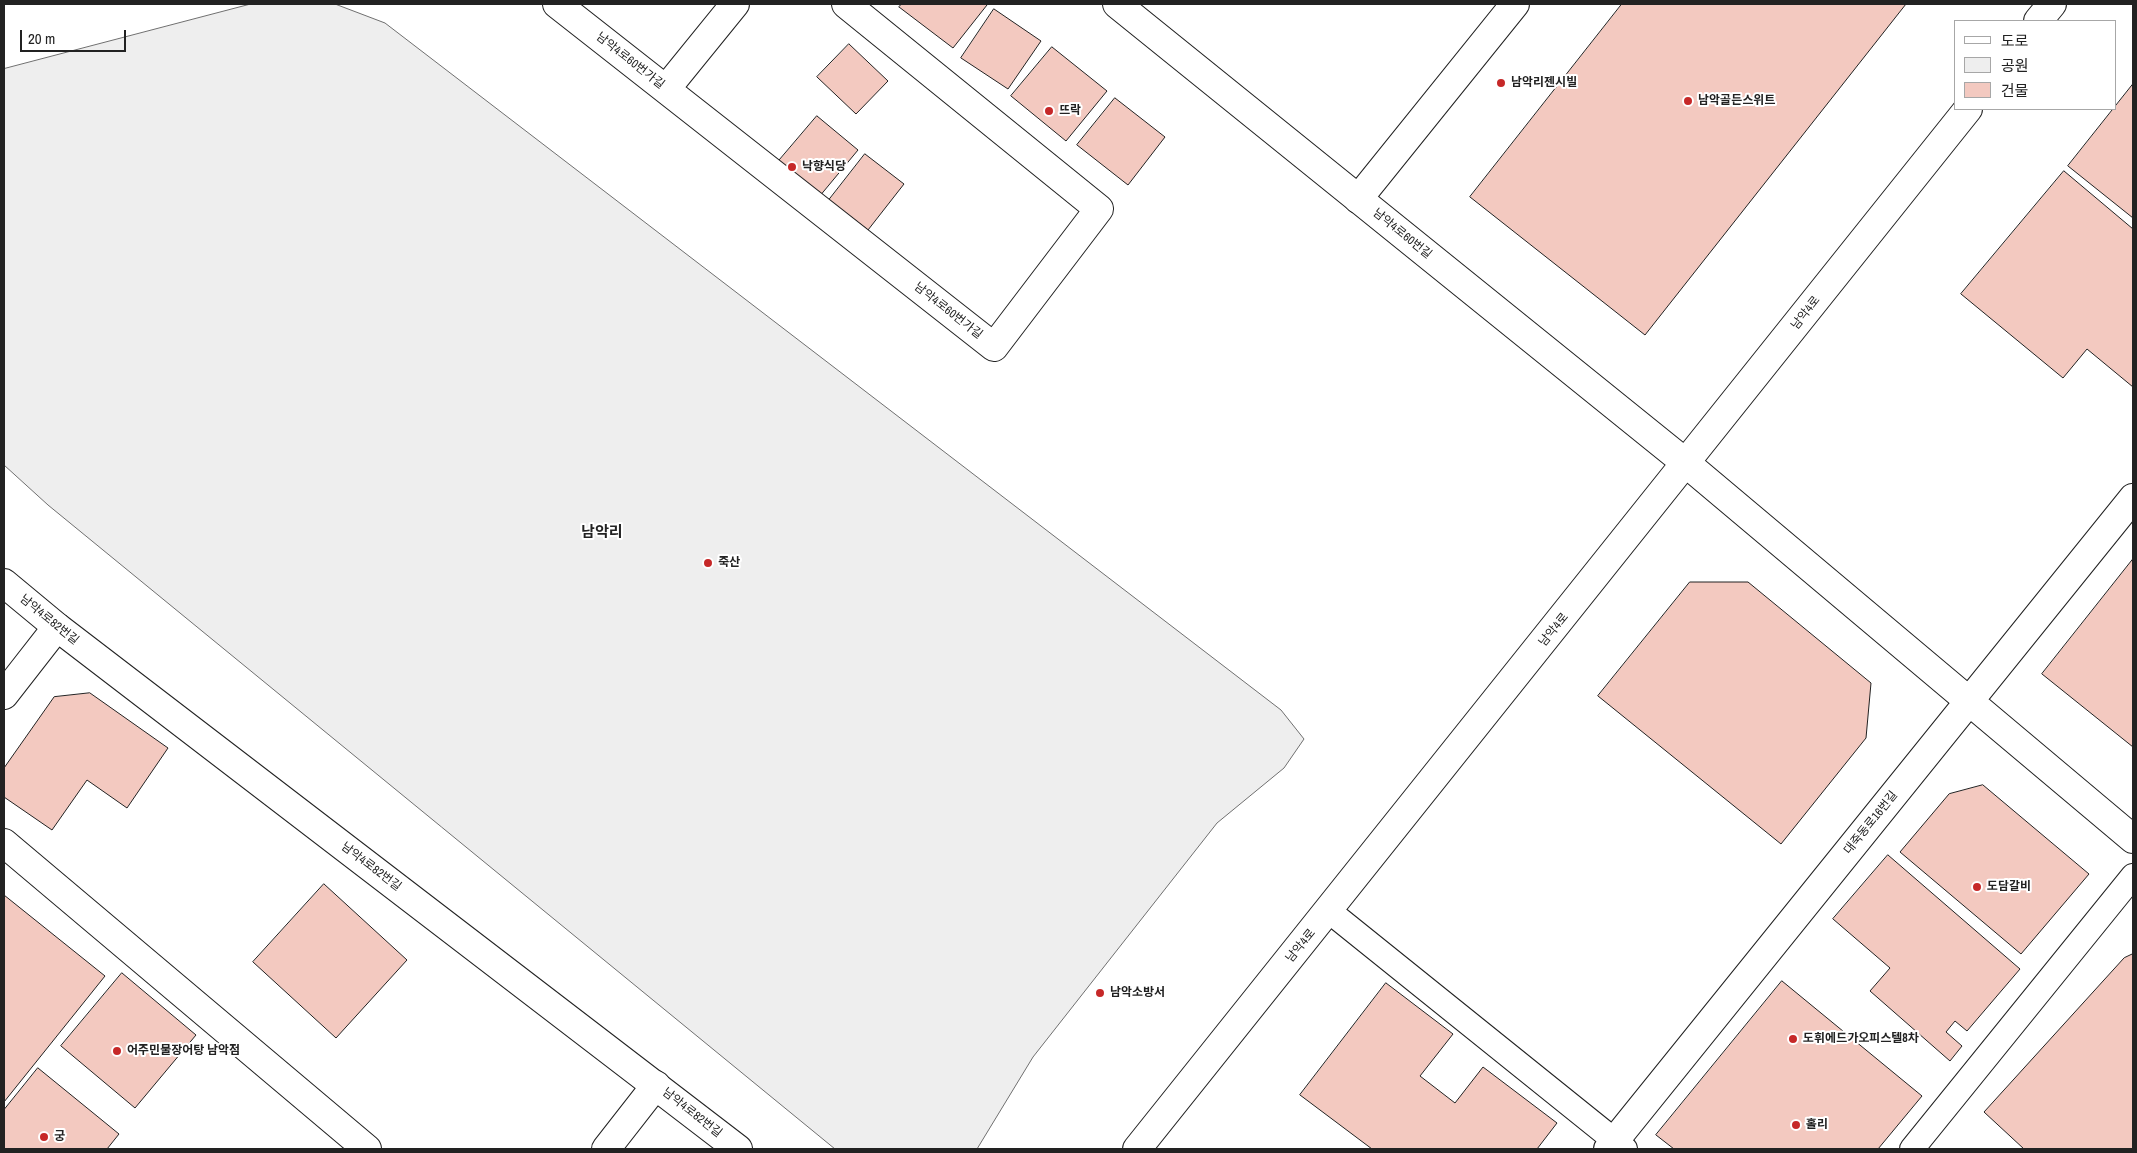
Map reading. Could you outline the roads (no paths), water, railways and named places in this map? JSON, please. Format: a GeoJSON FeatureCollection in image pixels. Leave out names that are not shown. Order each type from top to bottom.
{"type":"FeatureCollection","features":[{"type":"Feature","properties":{"kind":"street","name":"남악4로60번가길"},"geometry":{"type":"LineString","coordinates":[[557,4],[994,347],[1100,209],[846,4]]}},
{"type":"Feature","properties":{"kind":"street"},"geometry":{"type":"LineString","coordinates":[[666,89],[735,4]]}},
{"type":"Feature","properties":{"kind":"street","name":"남악4로60번길"},"geometry":{"type":"LineString","coordinates":[[1117,4],[1687,464],[2133,839]]}},
{"type":"Feature","properties":{"kind":"street"},"geometry":{"type":"LineString","coordinates":[[1358,199],[1515,4]]}},
{"type":"Feature","properties":{"kind":"street"},"geometry":{"type":"LineString","coordinates":[[2039,20],[2052,4]]}},
{"type":"Feature","properties":{"kind":"street","name":"남악4로"},"geometry":{"type":"LineString","coordinates":[[1137,1149],[1687,464],[1967,110]]}},
{"type":"Feature","properties":{"kind":"street","name":"대죽동로16번길"},"geometry":{"type":"LineString","coordinates":[[1616,1147],[1969,701],[2133,498]]}},
{"type":"Feature","properties":{"kind":"street","name":"남악4로82번길"},"geometry":{"type":"LineString","coordinates":[[4,583],[57,627],[738,1149]]}},
{"type":"Feature","properties":{"kind":"street"},"geometry":{"type":"LineString","coordinates":[[4,695],[57,627]]}},
{"type":"Feature","properties":{"kind":"street"},"geometry":{"type":"LineString","coordinates":[[4,843],[367,1149]]}},
{"type":"Feature","properties":{"kind":"street"},"geometry":{"type":"LineString","coordinates":[[1912,1149],[2133,876]]}},
{"type":"Feature","properties":{"kind":"street"},"geometry":{"type":"LineString","coordinates":[[1329,911],[1616,1147]]}},
{"type":"Feature","properties":{"kind":"street"},"geometry":{"type":"LineString","coordinates":[[606,1149],[656,1085]]}},
{"type":"Feature","properties":{"kind":"place","name":"남악리젠시빌"},"geometry":{"type":"Point","coordinates":[1501,83]}},
{"type":"Feature","properties":{"kind":"place","name":"남악골든스위트"},"geometry":{"type":"Point","coordinates":[1688,101]}},
{"type":"Feature","properties":{"kind":"place","name":"뜨락"},"geometry":{"type":"Point","coordinates":[1049,111]}},
{"type":"Feature","properties":{"kind":"place","name":"낙향식당"},"geometry":{"type":"Point","coordinates":[792,167]}},
{"type":"Feature","properties":{"kind":"place","name":"죽산"},"geometry":{"type":"Point","coordinates":[708,563]}},
{"type":"Feature","properties":{"kind":"place","name":"도담갈비"},"geometry":{"type":"Point","coordinates":[1977,887]}},
{"type":"Feature","properties":{"kind":"place","name":"남악소방서"},"geometry":{"type":"Point","coordinates":[1100,993]}},
{"type":"Feature","properties":{"kind":"place","name":"도휘에드가오피스텔8차"},"geometry":{"type":"Point","coordinates":[1793,1039]}},
{"type":"Feature","properties":{"kind":"place","name":"어주민물장어탕 남악점"},"geometry":{"type":"Point","coordinates":[117,1051]}},
{"type":"Feature","properties":{"kind":"place","name":"홀리"},"geometry":{"type":"Point","coordinates":[1796,1125]}},
{"type":"Feature","properties":{"kind":"place","name":"궁"},"geometry":{"type":"Point","coordinates":[44,1137]}},
{"type":"Feature","properties":{"kind":"district","name":"남악리"},"geometry":{"type":"Point","coordinates":[602,533]}}]}
